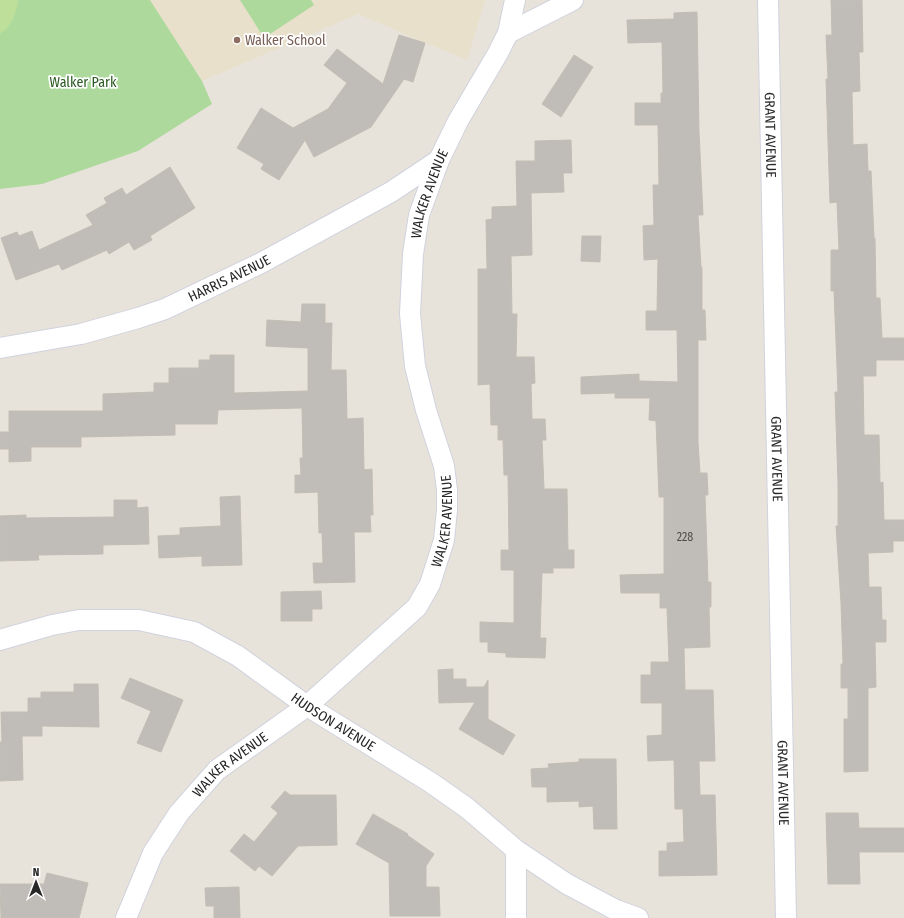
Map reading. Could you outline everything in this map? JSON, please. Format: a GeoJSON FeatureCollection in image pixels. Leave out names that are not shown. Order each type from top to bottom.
{"type":"FeatureCollection","features":[{"type":"Feature","properties":{"kind":"street","name":"WALKER AVENUE"},"geometry":{"type":"LineString","coordinates":[[126,918],[153,853],[179,813],[217,770],[307,706],[417,607],[430,584],[441,554],[448,510],[444,466],[426,410],[415,366],[410,314],[410,281],[419,215],[439,160],[458,121],[482,83],[508,33],[514,0]]}},
{"type":"Feature","properties":{"kind":"street"},"geometry":{"type":"LineString","coordinates":[[508,33],[574,0]]}},
{"type":"Feature","properties":{"kind":"street","name":"GRANT AVENUE"},"geometry":{"type":"LineString","coordinates":[[768,0],[786,918]]}},
{"type":"Feature","properties":{"kind":"street","name":"HARRIS AVENUE"},"geometry":{"type":"LineString","coordinates":[[0,348],[81,334],[138,318],[165,308],[261,263],[391,192],[439,160]]}},
{"type":"Feature","properties":{"kind":"street","name":"HUDSON AVENUE"},"geometry":{"type":"LineString","coordinates":[[0,640],[52,625],[79,620],[139,620],[168,625],[194,632],[238,656],[307,706],[430,782],[467,808],[516,850],[567,884],[616,910],[638,918]]}},
{"type":"Feature","properties":{"kind":"street"},"geometry":{"type":"LineString","coordinates":[[516,850],[516,918]]}},
{"type":"Feature","properties":{"kind":"shaded area","name":"Walker School"},"geometry":{"type":"Polygon","coordinates":[[[150,0],[485,0],[467,60],[358,14],[202,81],[150,0]]]}},
{"type":"Feature","properties":{"kind":"green space","name":"Walker Park"},"geometry":{"type":"Polygon","coordinates":[[[0,0],[150,0],[202,81],[212,104],[138,151],[42,184],[0,189],[0,0]]]}},
{"type":"Feature","properties":{"kind":"green space"},"geometry":{"type":"Polygon","coordinates":[[[0,0],[18,0],[13,19],[8,27],[0,34],[0,0]]]}},
{"type":"Feature","properties":{"kind":"green space"},"geometry":{"type":"Polygon","coordinates":[[[240,0],[311,0],[314,5],[264,38],[240,0]]]}},
{"type":"Feature","properties":{"kind":"building"},"geometry":{"type":"Polygon","coordinates":[[[831,0],[862,0],[863,52],[859,52],[860,91],[852,92],[853,145],[867,144],[868,171],[871,171],[875,238],[876,298],[880,298],[882,338],[904,338],[904,360],[876,360],[876,376],[863,376],[864,435],[879,435],[880,483],[883,482],[884,520],[904,520],[904,541],[893,541],[893,552],[868,553],[869,587],[881,587],[882,620],[886,620],[886,642],[875,642],[876,687],[868,688],[868,771],[844,772],[844,719],[848,719],[848,688],[841,688],[841,664],[843,664],[836,526],[838,526],[838,483],[835,392],[838,392],[834,291],[831,291],[831,250],[839,250],[837,202],[830,203],[826,79],[828,79],[826,35],[832,35],[831,0]]]}},
{"type":"Feature","properties":{"kind":"building"},"geometry":{"type":"Polygon","coordinates":[[[697,12],[699,132],[703,215],[698,215],[702,267],[702,310],[705,310],[706,340],[698,340],[698,442],[700,473],[707,473],[708,495],[705,495],[708,582],[711,582],[711,607],[709,607],[710,647],[684,648],[685,690],[713,690],[715,761],[699,761],[700,795],[715,795],[717,875],[659,876],[659,851],[667,851],[667,843],[684,842],[683,809],[675,809],[674,760],[648,761],[647,736],[662,735],[662,703],[641,703],[641,675],[651,675],[651,662],[669,662],[667,608],[660,608],[660,593],[621,593],[620,575],[664,574],[664,497],[659,497],[656,421],[649,420],[650,398],[615,398],[615,393],[581,394],[581,377],[639,374],[639,381],[678,382],[677,330],[646,330],[646,311],[657,311],[658,259],[644,260],[643,226],[654,225],[653,185],[659,185],[658,125],[635,125],[635,103],[661,103],[661,93],[663,93],[662,42],[628,43],[627,20],[674,19],[674,13],[697,12]]]}},
{"type":"Feature","properties":{"kind":"building"},"geometry":{"type":"Polygon","coordinates":[[[399,35],[425,43],[413,82],[404,79],[371,127],[314,157],[305,140],[279,180],[261,169],[264,164],[237,148],[261,108],[293,128],[328,109],[347,83],[324,65],[337,49],[383,84],[399,35]]]}},
{"type":"Feature","properties":{"kind":"building"},"geometry":{"type":"Polygon","coordinates":[[[574,55],[593,67],[561,117],[542,104],[574,55]]]}},
{"type":"Feature","properties":{"kind":"building"},"geometry":{"type":"Polygon","coordinates":[[[571,140],[572,173],[563,173],[564,192],[531,193],[532,255],[511,256],[512,314],[517,314],[516,357],[534,357],[535,383],[531,384],[532,419],[545,419],[546,440],[542,440],[544,489],[567,489],[568,550],[574,550],[574,568],[553,568],[553,573],[542,573],[540,638],[546,638],[545,658],[506,657],[506,653],[488,652],[488,642],[480,642],[480,622],[514,623],[514,570],[501,570],[501,550],[509,550],[508,475],[504,475],[503,440],[498,440],[498,425],[491,425],[490,384],[478,385],[478,269],[487,269],[486,220],[492,219],[492,207],[517,206],[516,161],[535,161],[535,141],[571,140]]]}},
{"type":"Feature","properties":{"kind":"building"},"geometry":{"type":"Polygon","coordinates":[[[170,167],[195,208],[150,236],[152,240],[134,250],[129,242],[109,254],[107,250],[62,270],[59,264],[16,280],[1,238],[17,232],[19,236],[32,231],[39,250],[93,225],[86,215],[107,203],[104,198],[122,188],[126,195],[170,167]]]}},
{"type":"Feature","properties":{"kind":"building"},"geometry":{"type":"Polygon","coordinates":[[[582,236],[601,236],[600,262],[581,261],[582,236]]]}},
{"type":"Feature","properties":{"kind":"building"},"geometry":{"type":"Polygon","coordinates":[[[302,304],[325,304],[325,323],[332,323],[331,370],[346,370],[347,419],[363,418],[364,470],[372,469],[373,515],[370,515],[371,532],[354,532],[355,582],[314,583],[313,563],[323,563],[322,533],[319,533],[318,492],[295,493],[295,475],[301,475],[300,458],[303,458],[302,408],[218,410],[217,424],[175,424],[175,435],[81,437],[81,447],[31,447],[31,461],[9,462],[9,449],[0,449],[0,432],[9,432],[9,411],[103,411],[103,394],[154,392],[154,383],[169,383],[169,368],[199,368],[199,360],[210,360],[210,355],[234,355],[234,393],[308,391],[308,348],[266,346],[267,320],[301,322],[302,304]]]}},
{"type":"Feature","properties":{"kind":"building"},"geometry":{"type":"Polygon","coordinates":[[[240,496],[242,565],[202,566],[202,556],[159,558],[158,536],[180,535],[180,528],[221,526],[220,497],[240,496]]]}},
{"type":"Feature","properties":{"kind":"building"},"geometry":{"type":"Polygon","coordinates":[[[114,500],[137,500],[137,508],[148,507],[149,544],[103,545],[103,554],[38,555],[39,560],[0,561],[0,516],[26,515],[26,518],[114,517],[114,500]]]}},
{"type":"Feature","properties":{"kind":"building"},"geometry":{"type":"Polygon","coordinates":[[[321,591],[322,609],[312,609],[312,621],[281,621],[281,592],[321,591]]]}},
{"type":"Feature","properties":{"kind":"building"},"geometry":{"type":"Polygon","coordinates":[[[453,669],[453,679],[466,679],[466,687],[484,687],[488,680],[488,719],[515,735],[503,755],[459,729],[475,702],[439,703],[438,670],[453,669]]]}},
{"type":"Feature","properties":{"kind":"building"},"geometry":{"type":"Polygon","coordinates":[[[130,678],[183,700],[161,752],[137,743],[151,711],[121,698],[130,678]]]}},
{"type":"Feature","properties":{"kind":"building"},"geometry":{"type":"Polygon","coordinates":[[[74,684],[98,684],[99,727],[42,726],[42,736],[22,736],[23,780],[0,781],[0,742],[2,742],[1,712],[28,712],[28,698],[41,698],[41,692],[74,692],[74,684]]]}},
{"type":"Feature","properties":{"kind":"building"},"geometry":{"type":"Polygon","coordinates":[[[579,759],[616,759],[617,829],[594,829],[593,806],[579,807],[579,801],[547,802],[547,787],[532,787],[531,769],[549,768],[548,764],[579,762],[579,759]]]}},
{"type":"Feature","properties":{"kind":"building"},"geometry":{"type":"Polygon","coordinates":[[[285,791],[290,795],[336,795],[337,845],[298,846],[272,876],[259,866],[255,871],[230,851],[244,834],[254,842],[278,813],[271,807],[285,791]]]}},
{"type":"Feature","properties":{"kind":"building"},"geometry":{"type":"Polygon","coordinates":[[[826,813],[858,813],[859,828],[904,828],[904,852],[859,852],[860,884],[828,884],[826,813]]]}},
{"type":"Feature","properties":{"kind":"building"},"geometry":{"type":"Polygon","coordinates":[[[373,814],[408,834],[407,835],[434,854],[426,866],[426,887],[439,887],[440,916],[390,916],[389,863],[356,844],[373,814]]]}},
{"type":"Feature","properties":{"kind":"building"},"geometry":{"type":"Polygon","coordinates":[[[47,873],[88,883],[79,918],[1,918],[0,884],[44,884],[47,873]]]}},
{"type":"Feature","properties":{"kind":"building"},"geometry":{"type":"Polygon","coordinates":[[[239,887],[240,918],[214,918],[214,906],[206,906],[205,888],[239,887]]]}},
{"type":"Feature","properties":{"kind":"place","name":"Walker School"},"geometry":{"type":"Point","coordinates":[237,40]}}]}
